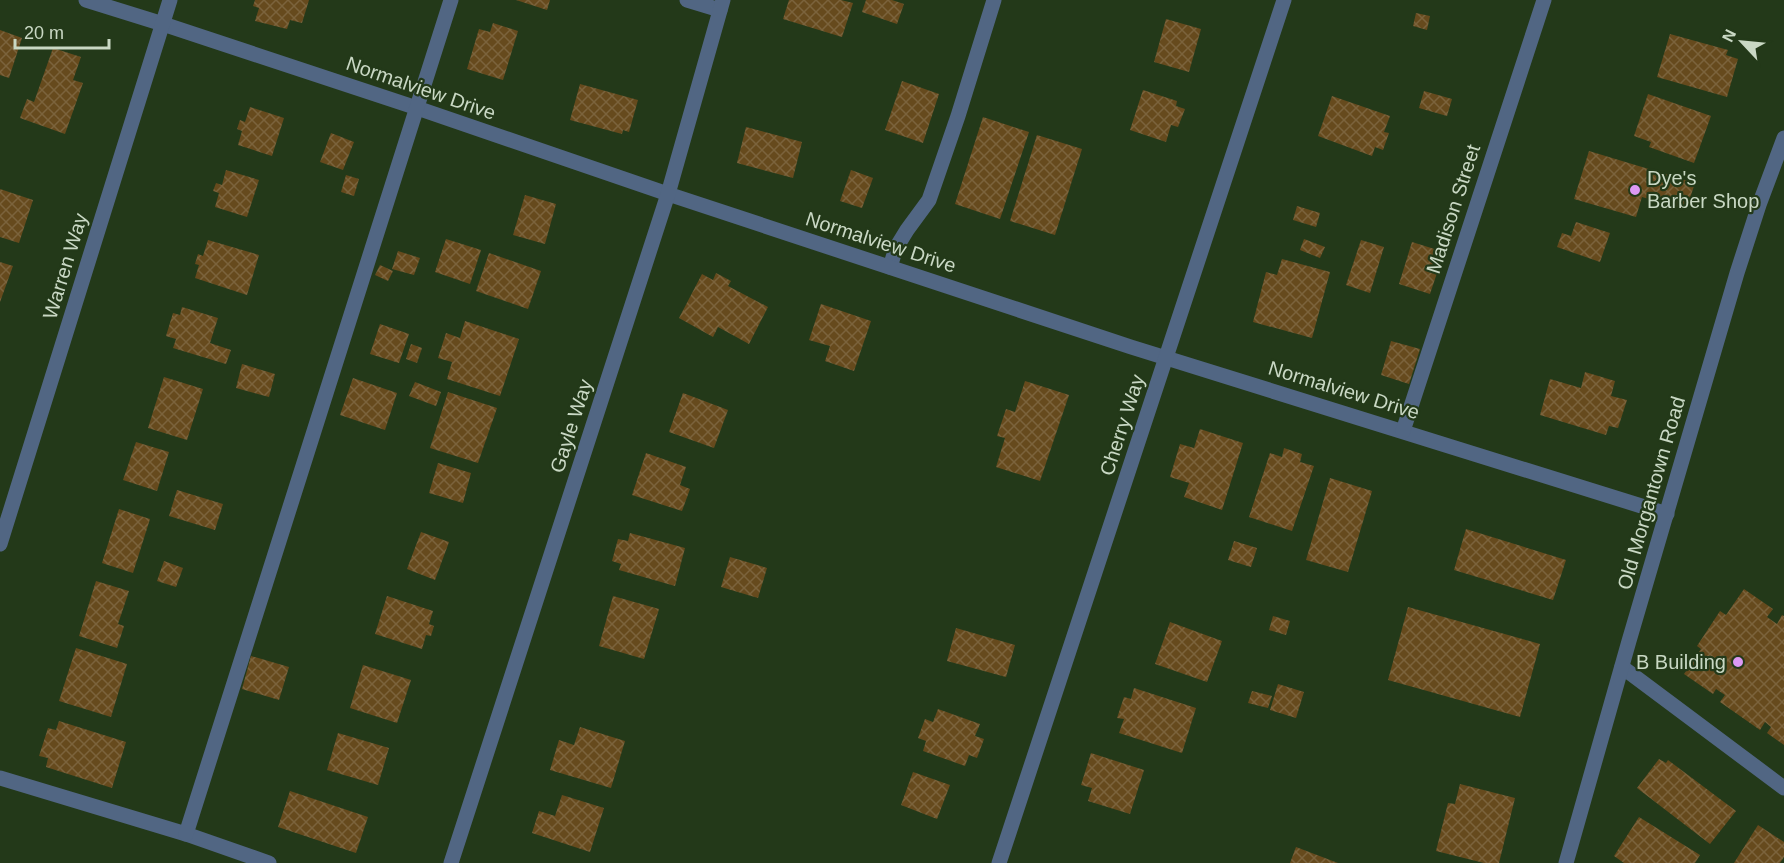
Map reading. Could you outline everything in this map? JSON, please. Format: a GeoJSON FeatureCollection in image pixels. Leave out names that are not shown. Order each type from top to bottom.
{"type":"FeatureCollection","features":[{"type":"Feature","properties":{"kind":"street","name":"Normalview Drive"},"geometry":{"type":"LineString","coordinates":[[86,0],[1166,358],[1667,514]]}},
{"type":"Feature","properties":{"kind":"street","name":"Warren Way"},"geometry":{"type":"LineString","coordinates":[[0,544],[170,0]]}},
{"type":"Feature","properties":{"kind":"street"},"geometry":{"type":"LineString","coordinates":[[186,834],[451,0]]}},
{"type":"Feature","properties":{"kind":"street"},"geometry":{"type":"LineString","coordinates":[[687,0],[721,5]]}},
{"type":"Feature","properties":{"kind":"street"},"geometry":{"type":"LineString","coordinates":[[890,267],[901,239],[929,200],[994,0]]}},
{"type":"Feature","properties":{"kind":"street","name":"Cherry Way"},"geometry":{"type":"LineString","coordinates":[[999,863],[1284,0]]}},
{"type":"Feature","properties":{"kind":"street","name":"Madison Street"},"geometry":{"type":"LineString","coordinates":[[1403,431],[1544,0]]}},
{"type":"Feature","properties":{"kind":"street","name":"Gayle Way"},"geometry":{"type":"LineString","coordinates":[[451,863],[668,194],[721,5]]}},
{"type":"Feature","properties":{"kind":"street","name":"Old Morgantown Road"},"geometry":{"type":"LineString","coordinates":[[1566,863],[1737,273],[1784,138]]}},
{"type":"Feature","properties":{"kind":"street"},"geometry":{"type":"LineString","coordinates":[[1622,667],[1784,788]]}},
{"type":"Feature","properties":{"kind":"street"},"geometry":{"type":"LineString","coordinates":[[0,778],[186,834],[269,863]]}},
{"type":"Feature","properties":{"kind":"building"},"geometry":{"type":"Polygon","coordinates":[[[255,0],[309,0],[302,23],[290,20],[287,29],[255,21],[259,8],[253,6],[255,0]]]}},
{"type":"Feature","properties":{"kind":"building"},"geometry":{"type":"Polygon","coordinates":[[[516,0],[550,0],[547,10],[516,0]]]}},
{"type":"Feature","properties":{"kind":"building"},"geometry":{"type":"Polygon","coordinates":[[[789,0],[841,0],[853,3],[842,37],[783,19],[789,0]]]}},
{"type":"Feature","properties":{"kind":"building"},"geometry":{"type":"Polygon","coordinates":[[[866,0],[892,0],[904,4],[897,24],[862,12],[866,0]]]}},
{"type":"Feature","properties":{"kind":"building"},"geometry":{"type":"Polygon","coordinates":[[[1416,13],[1430,16],[1427,30],[1413,26],[1416,13]]]}},
{"type":"Feature","properties":{"kind":"building"},"geometry":{"type":"Polygon","coordinates":[[[1166,19],[1201,29],[1189,72],[1154,62],[1166,19]]]}},
{"type":"Feature","properties":{"kind":"building"},"geometry":{"type":"Polygon","coordinates":[[[493,23],[518,31],[503,80],[467,69],[479,29],[490,32],[493,23]]]}},
{"type":"Feature","properties":{"kind":"building"},"geometry":{"type":"Polygon","coordinates":[[[0,30],[22,38],[9,78],[0,75],[0,30]]]}},
{"type":"Feature","properties":{"kind":"building"},"geometry":{"type":"Polygon","coordinates":[[[1670,34],[1728,50],[1726,55],[1738,59],[1727,97],[1657,77],[1670,34]]]}},
{"type":"Feature","properties":{"kind":"building"},"geometry":{"type":"Polygon","coordinates":[[[53,48],[81,57],[73,80],[83,83],[65,134],[20,118],[27,99],[34,102],[53,48]]]}},
{"type":"Feature","properties":{"kind":"building"},"geometry":{"type":"Polygon","coordinates":[[[902,81],[939,94],[923,143],[885,130],[902,81]]]}},
{"type":"Feature","properties":{"kind":"building"},"geometry":{"type":"Polygon","coordinates":[[[580,84],[638,100],[629,132],[623,130],[622,134],[570,120],[580,84]]]}},
{"type":"Feature","properties":{"kind":"building"},"geometry":{"type":"Polygon","coordinates":[[[1143,90],[1177,101],[1176,106],[1185,109],[1178,127],[1171,125],[1166,142],[1130,130],[1143,90]]]}},
{"type":"Feature","properties":{"kind":"building"},"geometry":{"type":"Polygon","coordinates":[[[1424,91],[1452,99],[1447,116],[1419,108],[1424,91]]]}},
{"type":"Feature","properties":{"kind":"building"},"geometry":{"type":"Polygon","coordinates":[[[1648,94],[1711,116],[1694,163],[1649,147],[1651,142],[1634,136],[1648,94]]]}},
{"type":"Feature","properties":{"kind":"building"},"geometry":{"type":"Polygon","coordinates":[[[1332,96],[1390,116],[1384,132],[1389,133],[1383,150],[1375,147],[1372,156],[1318,136],[1332,96]]]}},
{"type":"Feature","properties":{"kind":"building"},"geometry":{"type":"Polygon","coordinates":[[[250,107],[284,118],[272,156],[238,145],[242,131],[237,129],[240,120],[245,122],[250,107]]]}},
{"type":"Feature","properties":{"kind":"building"},"geometry":{"type":"Polygon","coordinates":[[[983,117],[1029,132],[1000,219],[955,204],[983,117]]]}},
{"type":"Feature","properties":{"kind":"building"},"geometry":{"type":"Polygon","coordinates":[[[746,127],[802,142],[793,178],[737,163],[746,127]]]}},
{"type":"Feature","properties":{"kind":"building"},"geometry":{"type":"Polygon","coordinates":[[[331,133],[354,142],[343,170],[320,162],[331,133]]]}},
{"type":"Feature","properties":{"kind":"building"},"geometry":{"type":"Polygon","coordinates":[[[1037,135],[1082,149],[1055,235],[1010,221],[1037,135]]]}},
{"type":"Feature","properties":{"kind":"building","name":"Dye's Barber Shop"},"geometry":{"type":"Polygon","coordinates":[[[1589,151],[1695,183],[1686,210],[1642,197],[1636,217],[1574,199],[1589,151]]]}},
{"type":"Feature","properties":{"kind":"building"},"geometry":{"type":"Polygon","coordinates":[[[226,170],[259,180],[247,217],[215,207],[219,193],[213,191],[216,183],[222,185],[226,170]]]}},
{"type":"Feature","properties":{"kind":"building"},"geometry":{"type":"Polygon","coordinates":[[[851,170],[873,178],[862,208],[840,201],[851,170]]]}},
{"type":"Feature","properties":{"kind":"building"},"geometry":{"type":"Polygon","coordinates":[[[346,175],[359,179],[354,196],[341,192],[346,175]]]}},
{"type":"Feature","properties":{"kind":"building"},"geometry":{"type":"Polygon","coordinates":[[[0,189],[33,200],[19,243],[0,237],[0,189]]]}},
{"type":"Feature","properties":{"kind":"building"},"geometry":{"type":"Polygon","coordinates":[[[525,195],[556,204],[545,244],[513,235],[525,195]]]}},
{"type":"Feature","properties":{"kind":"building"},"geometry":{"type":"Polygon","coordinates":[[[1297,206],[1320,213],[1316,227],[1293,220],[1297,206]]]}},
{"type":"Feature","properties":{"kind":"building"},"geometry":{"type":"Polygon","coordinates":[[[1576,222],[1610,233],[1600,262],[1557,247],[1562,233],[1571,236],[1576,222]]]}},
{"type":"Feature","properties":{"kind":"building"},"geometry":{"type":"Polygon","coordinates":[[[446,239],[481,250],[470,284],[435,272],[446,239]]]}},
{"type":"Feature","properties":{"kind":"building"},"geometry":{"type":"Polygon","coordinates":[[[1304,239],[1325,247],[1320,258],[1300,250],[1304,239]]]}},
{"type":"Feature","properties":{"kind":"building"},"geometry":{"type":"Polygon","coordinates":[[[208,240],[259,255],[247,295],[195,278],[199,265],[195,264],[198,254],[203,256],[208,240]]]}},
{"type":"Feature","properties":{"kind":"building"},"geometry":{"type":"Polygon","coordinates":[[[1361,240],[1384,247],[1370,293],[1346,285],[1361,240]]]}},
{"type":"Feature","properties":{"kind":"building"},"geometry":{"type":"Polygon","coordinates":[[[1412,242],[1444,252],[1430,294],[1399,284],[1412,242]]]}},
{"type":"Feature","properties":{"kind":"building"},"geometry":{"type":"Polygon","coordinates":[[[398,251],[420,258],[414,275],[392,269],[398,251]]]}},
{"type":"Feature","properties":{"kind":"building"},"geometry":{"type":"Polygon","coordinates":[[[489,253],[541,271],[528,309],[476,291],[489,253]]]}},
{"type":"Feature","properties":{"kind":"building"},"geometry":{"type":"Polygon","coordinates":[[[1282,259],[1330,272],[1312,338],[1253,322],[1266,272],[1277,275],[1282,259]]]}},
{"type":"Feature","properties":{"kind":"building"},"geometry":{"type":"Polygon","coordinates":[[[0,262],[13,266],[0,302],[0,262]]]}},
{"type":"Feature","properties":{"kind":"building"},"geometry":{"type":"Polygon","coordinates":[[[380,265],[393,271],[388,281],[375,275],[380,265]]]}},
{"type":"Feature","properties":{"kind":"building"},"geometry":{"type":"Polygon","coordinates":[[[716,273],[731,281],[728,286],[768,307],[749,344],[718,327],[713,337],[679,318],[702,274],[713,280],[716,273]]]}},
{"type":"Feature","properties":{"kind":"building"},"geometry":{"type":"Polygon","coordinates":[[[821,304],[871,321],[854,371],[825,361],[830,346],[809,340],[821,304]]]}},
{"type":"Feature","properties":{"kind":"building"},"geometry":{"type":"Polygon","coordinates":[[[182,307],[218,318],[210,343],[231,350],[226,364],[173,348],[176,339],[166,336],[173,313],[180,315],[182,307]]]}},
{"type":"Feature","properties":{"kind":"building"},"geometry":{"type":"Polygon","coordinates":[[[465,321],[519,339],[500,396],[447,379],[452,362],[438,358],[446,333],[460,338],[465,321]]]}},
{"type":"Feature","properties":{"kind":"building"},"geometry":{"type":"Polygon","coordinates":[[[380,324],[409,334],[399,363],[370,354],[380,324]]]}},
{"type":"Feature","properties":{"kind":"building"},"geometry":{"type":"Polygon","coordinates":[[[1391,341],[1420,349],[1409,384],[1381,375],[1391,341]]]}},
{"type":"Feature","properties":{"kind":"building"},"geometry":{"type":"Polygon","coordinates":[[[411,344],[422,348],[417,363],[406,359],[411,344]]]}},
{"type":"Feature","properties":{"kind":"building"},"geometry":{"type":"Polygon","coordinates":[[[242,364],[275,374],[269,397],[236,388],[242,364]]]}},
{"type":"Feature","properties":{"kind":"building"},"geometry":{"type":"Polygon","coordinates":[[[1585,372],[1615,381],[1611,396],[1627,400],[1618,428],[1609,426],[1606,435],[1540,415],[1550,379],[1581,388],[1585,372]]]}},
{"type":"Feature","properties":{"kind":"building"},"geometry":{"type":"Polygon","coordinates":[[[164,377],[203,389],[187,440],[148,428],[164,377]]]}},
{"type":"Feature","properties":{"kind":"building"},"geometry":{"type":"Polygon","coordinates":[[[353,378],[397,393],[385,430],[340,415],[353,378]]]}},
{"type":"Feature","properties":{"kind":"building"},"geometry":{"type":"Polygon","coordinates":[[[1025,381],[1069,395],[1040,481],[996,467],[1005,438],[997,436],[1006,409],[1015,412],[1025,381]]]}},
{"type":"Feature","properties":{"kind":"building"},"geometry":{"type":"Polygon","coordinates":[[[415,382],[441,392],[436,406],[409,396],[415,382]]]}},
{"type":"Feature","properties":{"kind":"building"},"geometry":{"type":"Polygon","coordinates":[[[448,392],[497,408],[478,463],[430,448],[448,392]]]}},
{"type":"Feature","properties":{"kind":"building"},"geometry":{"type":"Polygon","coordinates":[[[683,393],[728,410],[714,448],[669,432],[683,393]]]}},
{"type":"Feature","properties":{"kind":"building"},"geometry":{"type":"Polygon","coordinates":[[[1200,429],[1243,443],[1222,510],[1184,497],[1189,483],[1170,477],[1180,444],[1194,448],[1200,429]]]}},
{"type":"Feature","properties":{"kind":"building"},"geometry":{"type":"Polygon","coordinates":[[[136,442],[169,452],[157,491],[123,480],[136,442]]]}},
{"type":"Feature","properties":{"kind":"building"},"geometry":{"type":"Polygon","coordinates":[[[1284,448],[1302,454],[1300,462],[1314,466],[1292,531],[1249,517],[1270,453],[1282,457],[1284,448]]]}},
{"type":"Feature","properties":{"kind":"building"},"geometry":{"type":"Polygon","coordinates":[[[646,453],[686,467],[680,485],[690,489],[682,511],[632,495],[646,453]]]}},
{"type":"Feature","properties":{"kind":"building"},"geometry":{"type":"Polygon","coordinates":[[[438,463],[471,473],[463,503],[429,493],[438,463]]]}},
{"type":"Feature","properties":{"kind":"building"},"geometry":{"type":"Polygon","coordinates":[[[1330,478],[1372,491],[1348,572],[1306,560],[1330,478]]]}},
{"type":"Feature","properties":{"kind":"building"},"geometry":{"type":"Polygon","coordinates":[[[177,490],[223,504],[215,530],[169,516],[177,490]]]}},
{"type":"Feature","properties":{"kind":"building"},"geometry":{"type":"Polygon","coordinates":[[[119,509],[150,519],[133,573],[102,563],[119,509]]]}},
{"type":"Feature","properties":{"kind":"building"},"geometry":{"type":"Polygon","coordinates":[[[1466,529],[1566,560],[1553,600],[1454,570],[1466,529]]]}},
{"type":"Feature","properties":{"kind":"building"},"geometry":{"type":"Polygon","coordinates":[[[421,532],[449,542],[435,580],[407,569],[421,532]]]}},
{"type":"Feature","properties":{"kind":"building"},"geometry":{"type":"Polygon","coordinates":[[[630,533],[685,548],[675,586],[619,570],[621,564],[612,561],[618,539],[628,541],[630,533]]]}},
{"type":"Feature","properties":{"kind":"building"},"geometry":{"type":"Polygon","coordinates":[[[1234,541],[1257,548],[1251,567],[1228,560],[1234,541]]]}},
{"type":"Feature","properties":{"kind":"building"},"geometry":{"type":"Polygon","coordinates":[[[730,557],[767,568],[758,598],[721,587],[730,557]]]}},
{"type":"Feature","properties":{"kind":"building"},"geometry":{"type":"Polygon","coordinates":[[[164,561],[183,568],[176,587],[157,581],[164,561]]]}},
{"type":"Feature","properties":{"kind":"building"},"geometry":{"type":"Polygon","coordinates":[[[96,581],[129,591],[118,624],[124,626],[117,648],[79,636],[96,581]]]}},
{"type":"Feature","properties":{"kind":"building","name":"B Building"},"geometry":{"type":"Polygon","coordinates":[[[1744,589],[1773,609],[1767,617],[1777,624],[1782,615],[1784,616],[1784,745],[1767,733],[1771,727],[1765,722],[1760,730],[1720,702],[1725,695],[1716,689],[1713,694],[1684,674],[1701,649],[1697,646],[1720,611],[1726,615],[1744,589]]]}},
{"type":"Feature","properties":{"kind":"building"},"geometry":{"type":"Polygon","coordinates":[[[387,596],[433,611],[429,624],[434,626],[431,636],[426,635],[422,649],[375,634],[387,596]]]}},
{"type":"Feature","properties":{"kind":"building"},"geometry":{"type":"Polygon","coordinates":[[[613,596],[659,609],[644,659],[599,646],[613,596]]]}},
{"type":"Feature","properties":{"kind":"building"},"geometry":{"type":"Polygon","coordinates":[[[1408,607],[1540,644],[1520,717],[1388,680],[1408,607]]]}},
{"type":"Feature","properties":{"kind":"building"},"geometry":{"type":"Polygon","coordinates":[[[1273,616],[1290,621],[1286,635],[1269,630],[1273,616]]]}},
{"type":"Feature","properties":{"kind":"building"},"geometry":{"type":"Polygon","coordinates":[[[1170,622],[1222,641],[1207,682],[1155,664],[1170,622]]]}},
{"type":"Feature","properties":{"kind":"building"},"geometry":{"type":"Polygon","coordinates":[[[956,628],[1015,645],[1006,677],[947,661],[956,628]]]}},
{"type":"Feature","properties":{"kind":"building"},"geometry":{"type":"Polygon","coordinates":[[[76,648],[127,664],[111,717],[59,701],[76,648]]]}},
{"type":"Feature","properties":{"kind":"building"},"geometry":{"type":"Polygon","coordinates":[[[251,656],[289,667],[279,700],[242,689],[251,656]]]}},
{"type":"Feature","properties":{"kind":"building"},"geometry":{"type":"Polygon","coordinates":[[[363,665],[411,680],[397,723],[350,708],[363,665]]]}},
{"type":"Feature","properties":{"kind":"building"},"geometry":{"type":"Polygon","coordinates":[[[1278,684],[1304,692],[1296,718],[1270,710],[1278,684]]]}},
{"type":"Feature","properties":{"kind":"building"},"geometry":{"type":"Polygon","coordinates":[[[1134,688],[1196,708],[1182,753],[1119,733],[1124,719],[1117,718],[1124,697],[1131,699],[1134,688]]]}},
{"type":"Feature","properties":{"kind":"building"},"geometry":{"type":"Polygon","coordinates":[[[1252,691],[1272,696],[1268,708],[1248,703],[1252,691]]]}},
{"type":"Feature","properties":{"kind":"building"},"geometry":{"type":"Polygon","coordinates":[[[938,709],[980,724],[975,736],[984,739],[977,758],[969,755],[965,766],[923,751],[926,741],[918,738],[925,719],[933,722],[938,709]]]}},
{"type":"Feature","properties":{"kind":"building"},"geometry":{"type":"Polygon","coordinates":[[[59,721],[126,742],[112,788],[46,767],[48,758],[39,756],[48,728],[56,730],[59,721]]]}},
{"type":"Feature","properties":{"kind":"building"},"geometry":{"type":"Polygon","coordinates":[[[580,727],[625,741],[611,788],[550,770],[559,740],[574,745],[580,727]]]}},
{"type":"Feature","properties":{"kind":"building"},"geometry":{"type":"Polygon","coordinates":[[[338,733],[389,748],[378,785],[327,770],[338,733]]]}},
{"type":"Feature","properties":{"kind":"building"},"geometry":{"type":"Polygon","coordinates":[[[1091,753],[1144,770],[1130,814],[1088,801],[1092,788],[1081,785],[1091,753]]]}},
{"type":"Feature","properties":{"kind":"building"},"geometry":{"type":"Polygon","coordinates":[[[1659,759],[1666,763],[1668,760],[1736,811],[1710,844],[1637,788],[1659,759]]]}},
{"type":"Feature","properties":{"kind":"building"},"geometry":{"type":"Polygon","coordinates":[[[913,772],[950,785],[937,819],[901,805],[913,772]]]}},
{"type":"Feature","properties":{"kind":"building"},"geometry":{"type":"Polygon","coordinates":[[[1460,784],[1515,798],[1499,863],[1484,863],[1436,851],[1448,803],[1455,804],[1460,784]]]}},
{"type":"Feature","properties":{"kind":"building"},"geometry":{"type":"Polygon","coordinates":[[[290,791],[368,817],[356,853],[278,827],[290,791]]]}},
{"type":"Feature","properties":{"kind":"building"},"geometry":{"type":"Polygon","coordinates":[[[562,795],[604,808],[590,852],[532,833],[539,811],[555,816],[562,795]]]}},
{"type":"Feature","properties":{"kind":"building"},"geometry":{"type":"Polygon","coordinates":[[[1639,817],[1700,855],[1695,863],[1624,863],[1614,856],[1639,817]]]}},
{"type":"Feature","properties":{"kind":"building"},"geometry":{"type":"Polygon","coordinates":[[[1758,825],[1784,842],[1784,857],[1780,863],[1734,863],[1758,825]]]}},
{"type":"Feature","properties":{"kind":"building"},"geometry":{"type":"Polygon","coordinates":[[[1296,847],[1338,863],[1290,863],[1296,847]]]}},
{"type":"Feature","properties":{"kind":"place","name":"Dye's Barber Shop"},"geometry":{"type":"Point","coordinates":[1635,190]}},
{"type":"Feature","properties":{"kind":"place","name":"B Building"},"geometry":{"type":"Point","coordinates":[1738,662]}}]}
